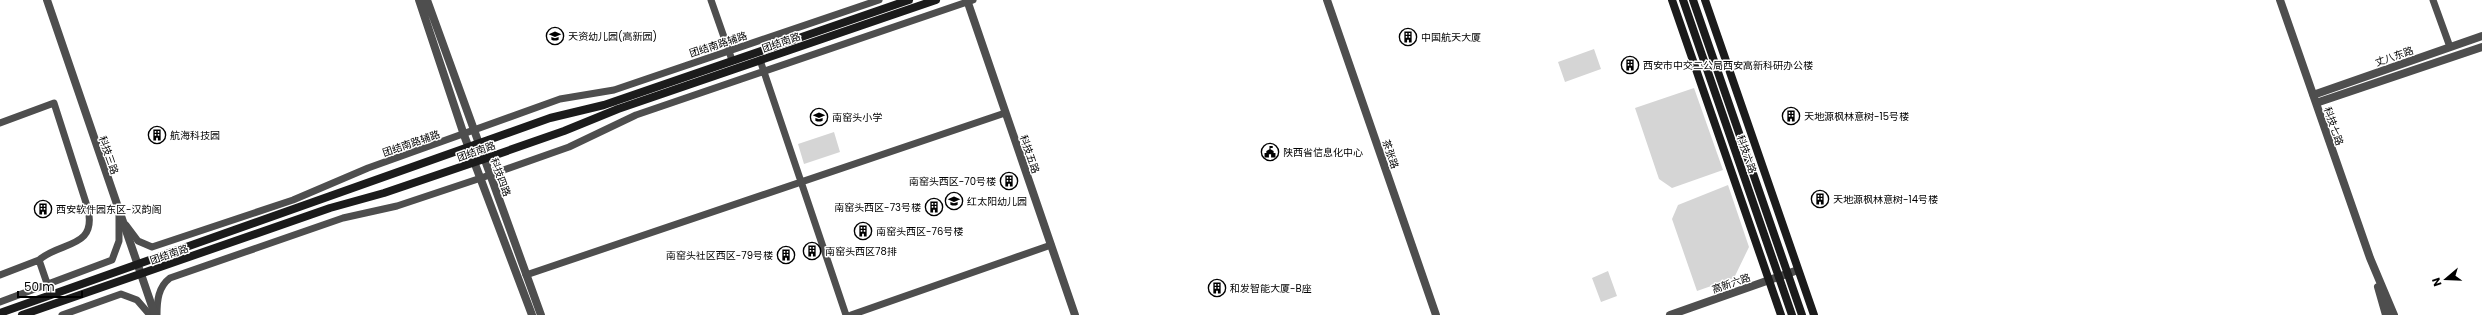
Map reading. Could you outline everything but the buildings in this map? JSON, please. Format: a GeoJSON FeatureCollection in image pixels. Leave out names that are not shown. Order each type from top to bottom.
{"type":"FeatureCollection","features":[{"type":"Feature","properties":{"kind":"main road","name":"团结南路"},"geometry":{"type":"LineString","coordinates":[[0,313],[138,266],[550,118],[604,105],[909,0]]}},
{"type":"Feature","properties":{"kind":"main road","name":"团结南路"},"geometry":{"type":"LineString","coordinates":[[22,315],[330,208],[384,193],[484,159],[564,131],[618,109],[936,0]]}},
{"type":"Feature","properties":{"kind":"main road"},"geometry":{"type":"LineString","coordinates":[[1672,0],[1781,315]]}},
{"type":"Feature","properties":{"kind":"main road","name":"科技六路"},"geometry":{"type":"LineString","coordinates":[[1683,0],[1783,276],[1802,315]]}},
{"type":"Feature","properties":{"kind":"main road","name":"科技六路"},"geometry":{"type":"LineString","coordinates":[[1693,0],[1783,276],[1792,315]]}},
{"type":"Feature","properties":{"kind":"main road"},"geometry":{"type":"LineString","coordinates":[[1705,0],[1814,315]]}},
{"type":"Feature","properties":{"kind":"street","name":"科技三路"},"geometry":{"type":"LineString","coordinates":[[47,0],[119,216],[156,315]]}},
{"type":"Feature","properties":{"kind":"street","name":"科技四路"},"geometry":{"type":"LineString","coordinates":[[419,0],[464,135],[532,315]]}},
{"type":"Feature","properties":{"kind":"street","name":"科技四路"},"geometry":{"type":"LineString","coordinates":[[427,0],[473,131],[541,315]]}},
{"type":"Feature","properties":{"kind":"street"},"geometry":{"type":"LineString","coordinates":[[711,0],[732,60]]}},
{"type":"Feature","properties":{"kind":"street","name":"团结南路辅路"},"geometry":{"type":"LineString","coordinates":[[119,216],[138,241],[152,247],[293,200],[368,168],[464,135],[560,99],[614,90],[880,0]]}},
{"type":"Feature","properties":{"kind":"street","name":"茶张路"},"geometry":{"type":"LineString","coordinates":[[1327,0],[1436,315]]}},
{"type":"Feature","properties":{"kind":"street","name":"科技七路"},"geometry":{"type":"LineString","coordinates":[[2280,0],[2370,258],[2386,315]]}},
{"type":"Feature","properties":{"kind":"street"},"geometry":{"type":"LineString","coordinates":[[2433,0],[2450,47]]}},
{"type":"Feature","properties":{"kind":"street"},"geometry":{"type":"LineString","coordinates":[[156,315],[159,293],[163,284],[170,278],[343,218],[397,206],[490,175],[569,147],[636,115],[763,70],[969,1]]}},
{"type":"Feature","properties":{"kind":"street","name":"科技五路"},"geometry":{"type":"LineString","coordinates":[[969,1],[1005,112],[1075,315]]}},
{"type":"Feature","properties":{"kind":"street","name":"丈八东路"},"geometry":{"type":"LineString","coordinates":[[2313,95],[2482,36]]}},
{"type":"Feature","properties":{"kind":"street","name":"丈八东路"},"geometry":{"type":"LineString","coordinates":[[2316,103],[2482,47]]}},
{"type":"Feature","properties":{"kind":"street"},"geometry":{"type":"LineString","coordinates":[[760,60],[846,315]]}},
{"type":"Feature","properties":{"kind":"street"},"geometry":{"type":"LineString","coordinates":[[0,123],[54,103],[88,208],[91,222],[86,234],[77,243],[48,253],[39,260],[0,275]]}},
{"type":"Feature","properties":{"kind":"street"},"geometry":{"type":"LineString","coordinates":[[526,276],[1005,112]]}},
{"type":"Feature","properties":{"kind":"street"},"geometry":{"type":"LineString","coordinates":[[0,302],[112,260],[120,241],[119,216]]}},
{"type":"Feature","properties":{"kind":"street"},"geometry":{"type":"LineString","coordinates":[[851,315],[1051,245]]}},
{"type":"Feature","properties":{"kind":"street","name":"科技七路"},"geometry":{"type":"LineString","coordinates":[[2370,258],[2394,315]]}},
{"type":"Feature","properties":{"kind":"street"},"geometry":{"type":"LineString","coordinates":[[39,260],[51,295]]}},
{"type":"Feature","properties":{"kind":"street","name":"高新六路"},"geometry":{"type":"LineString","coordinates":[[1670,315],[1798,270]]}},
{"type":"Feature","properties":{"kind":"street"},"geometry":{"type":"LineString","coordinates":[[62,315],[121,294],[137,300],[150,315]]}},
{"type":"Feature","properties":{"kind":"shaded area"},"geometry":{"type":"Polygon","coordinates":[[[1594,49],[1601,69],[1565,82],[1558,62],[1594,49]]]}},
{"type":"Feature","properties":{"kind":"shaded area"},"geometry":{"type":"Polygon","coordinates":[[[1694,88],[1723,170],[1672,188],[1659,179],[1635,108],[1694,88]]]}},
{"type":"Feature","properties":{"kind":"shaded area"},"geometry":{"type":"Polygon","coordinates":[[[834,132],[840,152],[804,164],[798,144],[834,132]]]}},
{"type":"Feature","properties":{"kind":"shaded area"},"geometry":{"type":"Polygon","coordinates":[[[1728,185],[1749,247],[1734,278],[1697,291],[1672,219],[1678,205],[1728,185]]]}},
{"type":"Feature","properties":{"kind":"shaded area"},"geometry":{"type":"Polygon","coordinates":[[[1608,271],[1617,296],[1601,302],[1592,278],[1608,271]]]}},
{"type":"Feature","properties":{"kind":"place","name":"天资幼儿园(高新园)"},"geometry":{"type":"Point","coordinates":[555,36]}},
{"type":"Feature","properties":{"kind":"place","name":"中国航天大厦"},"geometry":{"type":"Point","coordinates":[1408,37]}},
{"type":"Feature","properties":{"kind":"place","name":"西安市中交二公局西安高新科研办公楼"},"geometry":{"type":"Point","coordinates":[1630,65]}},
{"type":"Feature","properties":{"kind":"place","name":"天地源枫林意树-15号楼"},"geometry":{"type":"Point","coordinates":[1791,116]}},
{"type":"Feature","properties":{"kind":"place","name":"南窑头小学"},"geometry":{"type":"Point","coordinates":[819,117]}},
{"type":"Feature","properties":{"kind":"place","name":"航海科技园"},"geometry":{"type":"Point","coordinates":[157,135]}},
{"type":"Feature","properties":{"kind":"place","name":"陕西省信息化中心"},"geometry":{"type":"Point","coordinates":[1270,152]}},
{"type":"Feature","properties":{"kind":"place","name":"南窑头西区-70号楼"},"geometry":{"type":"Point","coordinates":[1009,181]}},
{"type":"Feature","properties":{"kind":"place","name":"天地源枫林意树-14号楼"},"geometry":{"type":"Point","coordinates":[1820,199]}},
{"type":"Feature","properties":{"kind":"place","name":"红太阳幼儿园"},"geometry":{"type":"Point","coordinates":[954,201]}},
{"type":"Feature","properties":{"kind":"place","name":"南窑头西区-73号楼"},"geometry":{"type":"Point","coordinates":[934,207]}},
{"type":"Feature","properties":{"kind":"place","name":"西安软件园东区-汉韵阁"},"geometry":{"type":"Point","coordinates":[43,209]}},
{"type":"Feature","properties":{"kind":"place","name":"南窑头西区-76号楼"},"geometry":{"type":"Point","coordinates":[863,231]}},
{"type":"Feature","properties":{"kind":"place","name":"南窑头西区78排"},"geometry":{"type":"Point","coordinates":[812,251]}},
{"type":"Feature","properties":{"kind":"place","name":"南窑头社区西区-79号楼"},"geometry":{"type":"Point","coordinates":[786,255]}},
{"type":"Feature","properties":{"kind":"place","name":"和发智能大厦-B座"},"geometry":{"type":"Point","coordinates":[1217,288]}}]}
